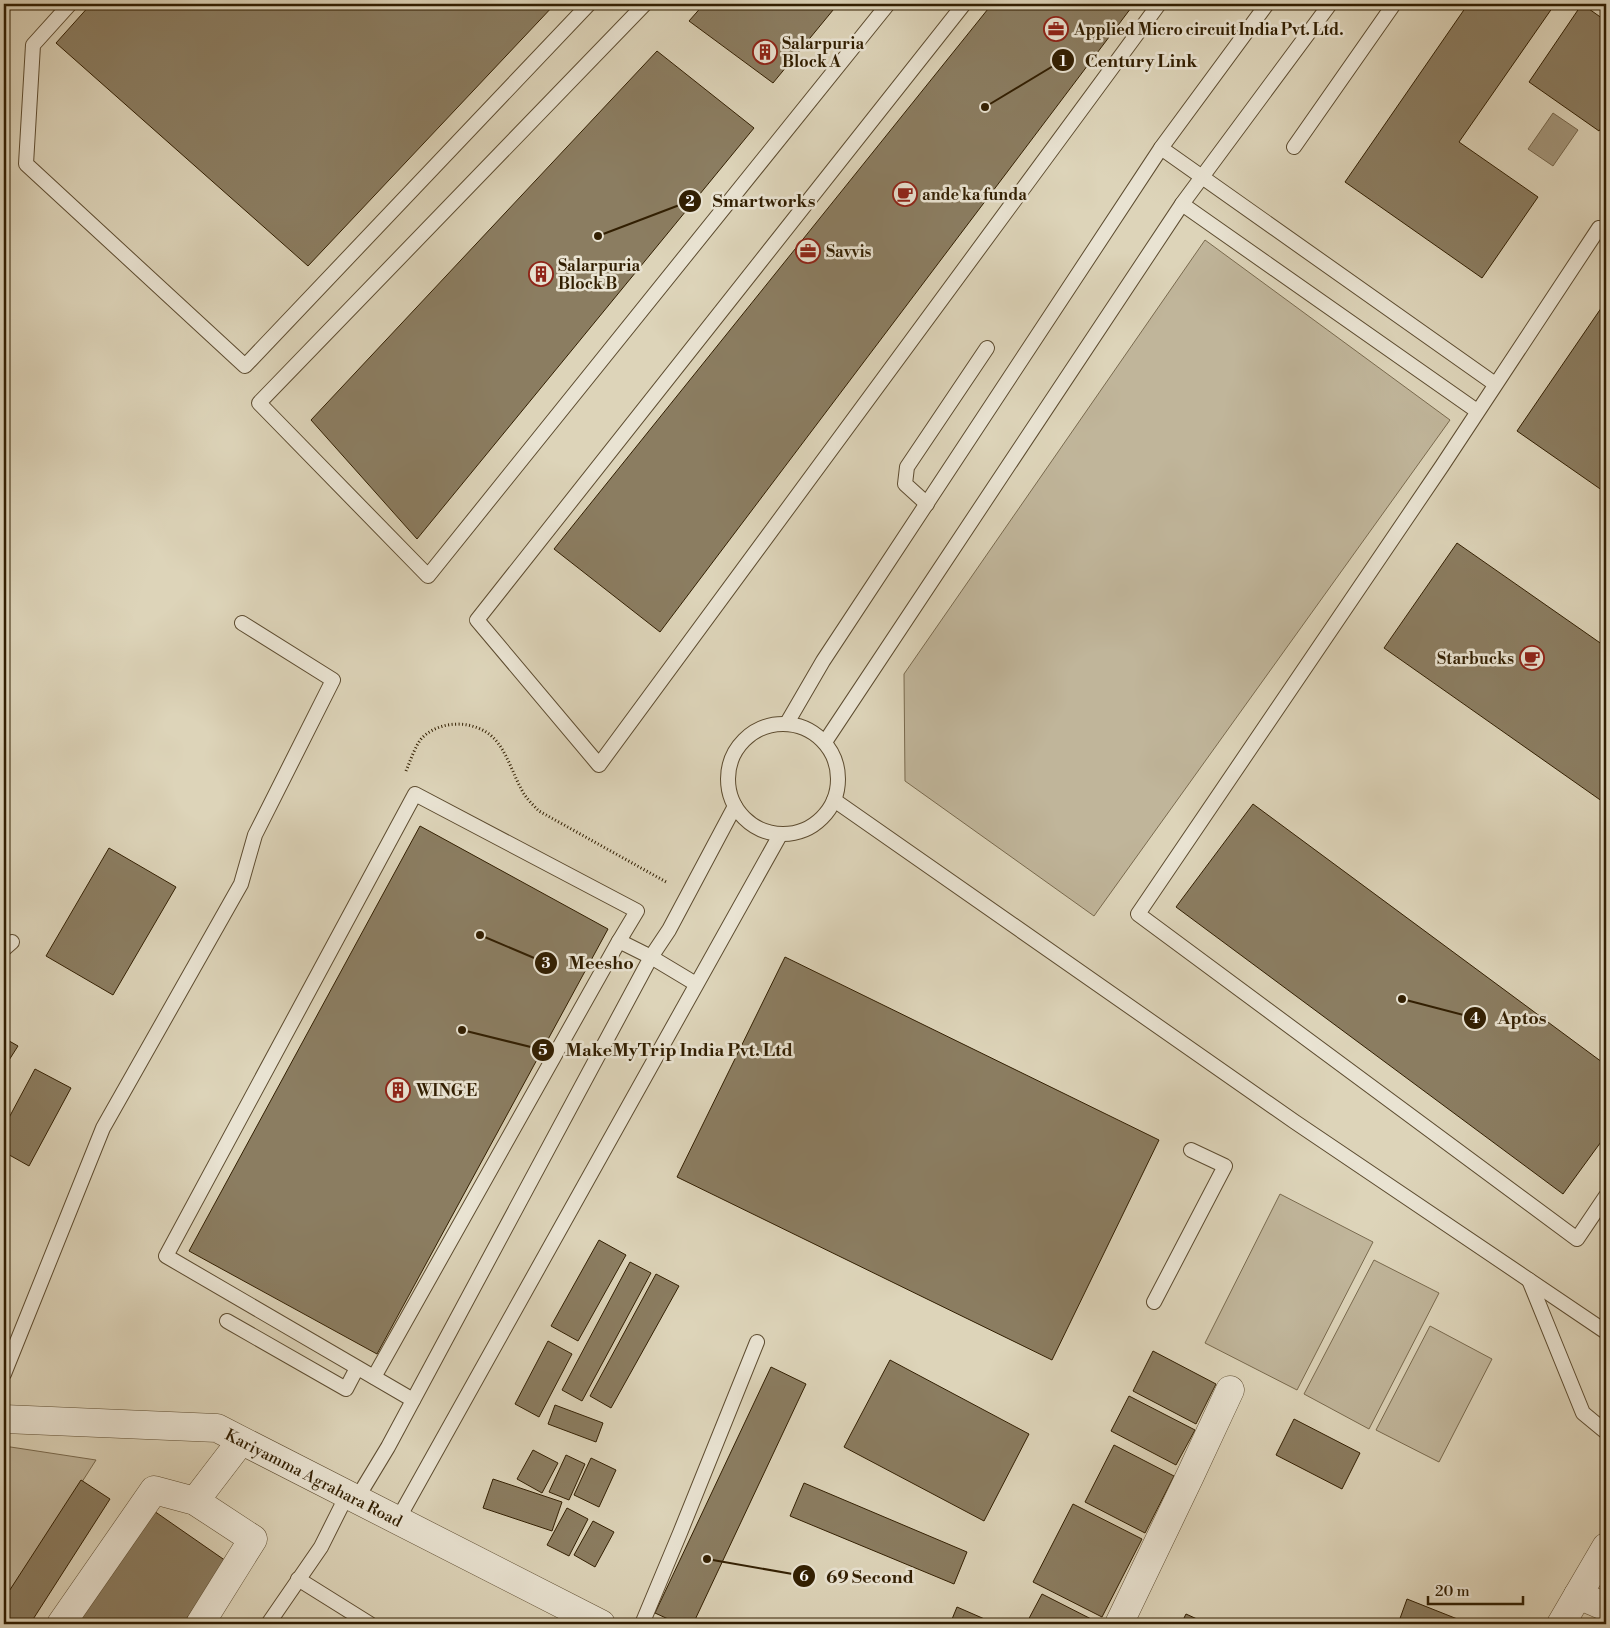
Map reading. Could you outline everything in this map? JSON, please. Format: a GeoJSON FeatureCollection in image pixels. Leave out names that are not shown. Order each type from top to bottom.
{"type":"FeatureCollection","features":[{"type":"Feature","properties":{"kind":"street"},"geometry":{"type":"LineString","coordinates":[[1119,1624],[1230,1390]]}},
{"type":"Feature","properties":{"kind":"street","name":"Kariyamma Agrahara Road"},"geometry":{"type":"LineString","coordinates":[[4,1420],[217,1428],[600,1624]]}},
{"type":"Feature","properties":{"kind":"street"},"geometry":{"type":"LineString","coordinates":[[195,1501],[241,1441]]}},
{"type":"Feature","properties":{"kind":"street"},"geometry":{"type":"LineString","coordinates":[[61,1624],[154,1490],[195,1501],[253,1539],[200,1624]]}},
{"type":"Feature","properties":{"kind":"street"},"geometry":{"type":"LineString","coordinates":[[1561,1624],[1606,1547]]}},
{"type":"Feature","properties":{"kind":"street"},"geometry":{"type":"LineString","coordinates":[[1578,1595],[1606,1607]]}},
{"type":"Feature","properties":{"kind":"lane"},"geometry":{"type":"LineString","coordinates":[[70,4],[33,45],[26,164],[246,366],[589,4]]}},
{"type":"Feature","properties":{"kind":"lane"},"geometry":{"type":"LineString","coordinates":[[646,4],[259,403],[428,576],[888,4]]}},
{"type":"Feature","properties":{"kind":"lane"},"geometry":{"type":"LineString","coordinates":[[964,4],[477,620],[599,765],[1158,4]]}},
{"type":"Feature","properties":{"kind":"lane"},"geometry":{"type":"LineString","coordinates":[[787,724],[822,661],[1161,148],[1267,4]]}},
{"type":"Feature","properties":{"kind":"lane"},"geometry":{"type":"LineString","coordinates":[[825,742],[1182,204],[1330,4]]}},
{"type":"Feature","properties":{"kind":"lane"},"geometry":{"type":"LineString","coordinates":[[1294,147],[1394,4]]}},
{"type":"Feature","properties":{"kind":"lane"},"geometry":{"type":"LineString","coordinates":[[1161,148],[1495,384]]}},
{"type":"Feature","properties":{"kind":"lane"},"geometry":{"type":"LineString","coordinates":[[1182,204],[1478,411]]}},
{"type":"Feature","properties":{"kind":"lane"},"geometry":{"type":"LineString","coordinates":[[1606,233],[1599,228],[1478,411],[1138,914],[1577,1239],[1606,1196]]}},
{"type":"Feature","properties":{"kind":"lane"},"geometry":{"type":"LineString","coordinates":[[927,504],[905,484],[907,467],[987,348]]}},
{"type":"Feature","properties":{"kind":"lane"},"geometry":{"type":"LineString","coordinates":[[4,1374],[103,1128],[241,884],[255,836],[333,680],[242,623]]}},
{"type":"Feature","properties":{"kind":"lane"},"geometry":{"type":"LineString","coordinates":[[787,724],[804,727],[825,742],[837,766],[839,779],[838,792],[830,810],[817,824],[800,832],[780,835],[762,830],[747,821],[735,806],[729,790],[728,773],[732,756],[741,742],[754,731],[770,725],[787,724]]}},
{"type":"Feature","properties":{"kind":"lane"},"geometry":{"type":"LineString","coordinates":[[374,1378],[637,911],[415,794],[166,1256],[374,1378],[414,1400]]}},
{"type":"Feature","properties":{"kind":"lane"},"geometry":{"type":"LineString","coordinates":[[834,800],[1296,1122],[1606,1332]]}},
{"type":"Feature","properties":{"kind":"lane"},"geometry":{"type":"LineString","coordinates":[[268,1624],[388,1447],[651,957],[669,930],[735,806]]}},
{"type":"Feature","properties":{"kind":"lane"},"geometry":{"type":"LineString","coordinates":[[397,1521],[780,835]]}},
{"type":"Feature","properties":{"kind":"lane"},"geometry":{"type":"LineString","coordinates":[[619,941],[651,957],[696,984]]}},
{"type":"Feature","properties":{"kind":"lane"},"geometry":{"type":"LineString","coordinates":[[1154,1302],[1226,1166],[1191,1150]]}},
{"type":"Feature","properties":{"kind":"lane"},"geometry":{"type":"LineString","coordinates":[[1529,1280],[1583,1413],[1606,1432]]}},
{"type":"Feature","properties":{"kind":"lane"},"geometry":{"type":"LineString","coordinates":[[227,1322],[346,1389],[357,1368]]}},
{"type":"Feature","properties":{"kind":"lane"},"geometry":{"type":"LineString","coordinates":[[642,1624],[757,1342]]}},
{"type":"Feature","properties":{"kind":"lane"},"geometry":{"type":"LineString","coordinates":[[298,1579],[370,1624]]}},
{"type":"Feature","properties":{"kind":"path"},"geometry":{"type":"LineString","coordinates":[[415,794],[405,775],[422,738],[436,728],[452,723],[484,730],[497,741],[510,762],[525,796],[539,811],[668,884]]}},
{"type":"Feature","properties":{"kind":"shaded area"},"geometry":{"type":"Polygon","coordinates":[[[1553,113],[1578,130],[1553,166],[1528,149],[1553,113]]]}},
{"type":"Feature","properties":{"kind":"shaded area"},"geometry":{"type":"Polygon","coordinates":[[[1205,240],[1450,420],[1094,916],[905,781],[904,674],[1205,240]]]}},
{"type":"Feature","properties":{"kind":"shaded area"},"geometry":{"type":"Polygon","coordinates":[[[1280,1194],[1373,1242],[1297,1390],[1205,1343],[1280,1194]]]}},
{"type":"Feature","properties":{"kind":"shaded area"},"geometry":{"type":"Polygon","coordinates":[[[1374,1260],[1439,1293],[1369,1429],[1304,1394],[1374,1260]]]}},
{"type":"Feature","properties":{"kind":"shaded area"},"geometry":{"type":"Polygon","coordinates":[[[1430,1326],[1492,1359],[1439,1462],[1376,1430],[1430,1326]]]}},
{"type":"Feature","properties":{"kind":"shaded area"},"geometry":{"type":"Polygon","coordinates":[[[4,1446],[96,1460],[4,1604],[4,1446]]]}},
{"type":"Feature","properties":{"kind":"building"},"geometry":{"type":"Polygon","coordinates":[[[91,4],[555,4],[308,266],[56,43],[91,4]]]}},
{"type":"Feature","properties":{"kind":"building","name":"Salarpuria Block A"},"geometry":{"type":"Polygon","coordinates":[[[704,4],[838,4],[773,83],[689,21],[704,4]]]}},
{"type":"Feature","properties":{"kind":"building"},"geometry":{"type":"Polygon","coordinates":[[[992,4],[1134,4],[660,632],[554,549],[992,4]]]}},
{"type":"Feature","properties":{"kind":"building"},"geometry":{"type":"Polygon","coordinates":[[[1468,4],[1555,4],[1459,142],[1538,197],[1482,278],[1345,182],[1468,4]]]}},
{"type":"Feature","properties":{"kind":"building"},"geometry":{"type":"Polygon","coordinates":[[[1582,4],[1606,21],[1606,121],[1599,131],[1529,82],[1582,4]]]}},
{"type":"Feature","properties":{"kind":"building","name":"Salarpuria Block B"},"geometry":{"type":"Polygon","coordinates":[[[657,51],[754,128],[417,539],[311,420],[657,51]]]}},
{"type":"Feature","properties":{"kind":"building"},"geometry":{"type":"Polygon","coordinates":[[[1606,301],[1606,493],[1517,431],[1606,301]]]}},
{"type":"Feature","properties":{"kind":"building"},"geometry":{"type":"Polygon","coordinates":[[[1457,543],[1606,647],[1606,804],[1384,648],[1457,543]]]}},
{"type":"Feature","properties":{"kind":"building"},"geometry":{"type":"Polygon","coordinates":[[[1253,804],[1606,1065],[1606,1135],[1563,1194],[1176,907],[1253,804]]]}},
{"type":"Feature","properties":{"kind":"building","name":"WING E"},"geometry":{"type":"Polygon","coordinates":[[[420,826],[608,929],[377,1354],[189,1251],[420,826]]]}},
{"type":"Feature","properties":{"kind":"building"},"geometry":{"type":"Polygon","coordinates":[[[109,848],[176,887],[113,995],[46,956],[109,848]]]}},
{"type":"Feature","properties":{"kind":"building"},"geometry":{"type":"Polygon","coordinates":[[[785,957],[1159,1140],[1052,1360],[677,1177],[785,957]]]}},
{"type":"Feature","properties":{"kind":"building"},"geometry":{"type":"Polygon","coordinates":[[[4,1038],[18,1046],[4,1068],[4,1038]]]}},
{"type":"Feature","properties":{"kind":"building"},"geometry":{"type":"Polygon","coordinates":[[[35,1069],[71,1088],[29,1166],[4,1152],[4,1127],[35,1069]]]}},
{"type":"Feature","properties":{"kind":"building"},"geometry":{"type":"Polygon","coordinates":[[[599,1240],[626,1255],[578,1341],[551,1326],[599,1240]]]}},
{"type":"Feature","properties":{"kind":"building"},"geometry":{"type":"Polygon","coordinates":[[[630,1262],[651,1273],[582,1401],[562,1390],[630,1262]]]}},
{"type":"Feature","properties":{"kind":"building"},"geometry":{"type":"Polygon","coordinates":[[[656,1274],[679,1286],[611,1408],[590,1396],[656,1274]]]}},
{"type":"Feature","properties":{"kind":"building"},"geometry":{"type":"Polygon","coordinates":[[[548,1341],[572,1354],[539,1417],[515,1404],[548,1341]]]}},
{"type":"Feature","properties":{"kind":"building"},"geometry":{"type":"Polygon","coordinates":[[[1153,1351],[1216,1384],[1196,1424],[1133,1391],[1153,1351]]]}},
{"type":"Feature","properties":{"kind":"building"},"geometry":{"type":"Polygon","coordinates":[[[890,1360],[1029,1434],[984,1521],[844,1447],[890,1360]]]}},
{"type":"Feature","properties":{"kind":"building"},"geometry":{"type":"Polygon","coordinates":[[[771,1367],[806,1384],[693,1624],[679,1624],[655,1613],[771,1367]]]}},
{"type":"Feature","properties":{"kind":"building"},"geometry":{"type":"Polygon","coordinates":[[[1129,1396],[1195,1430],[1176,1465],[1111,1431],[1129,1396]]]}},
{"type":"Feature","properties":{"kind":"building"},"geometry":{"type":"Polygon","coordinates":[[[555,1405],[603,1423],[596,1442],[548,1424],[555,1405]]]}},
{"type":"Feature","properties":{"kind":"building"},"geometry":{"type":"Polygon","coordinates":[[[1294,1419],[1360,1453],[1342,1489],[1276,1455],[1294,1419]]]}},
{"type":"Feature","properties":{"kind":"building"},"geometry":{"type":"Polygon","coordinates":[[[1114,1445],[1174,1476],[1145,1533],[1085,1502],[1114,1445]]]}},
{"type":"Feature","properties":{"kind":"building"},"geometry":{"type":"Polygon","coordinates":[[[533,1450],[558,1463],[542,1493],[517,1479],[533,1450]]]}},
{"type":"Feature","properties":{"kind":"building"},"geometry":{"type":"Polygon","coordinates":[[[566,1455],[585,1464],[569,1500],[549,1492],[566,1455]]]}},
{"type":"Feature","properties":{"kind":"building"},"geometry":{"type":"Polygon","coordinates":[[[591,1458],[616,1470],[599,1507],[574,1495],[591,1458]]]}},
{"type":"Feature","properties":{"kind":"building"},"geometry":{"type":"Polygon","coordinates":[[[493,1479],[562,1502],[552,1531],[483,1508],[493,1479]]]}},
{"type":"Feature","properties":{"kind":"building"},"geometry":{"type":"Polygon","coordinates":[[[81,1480],[110,1499],[30,1624],[4,1624],[4,1599],[81,1480]]]}},
{"type":"Feature","properties":{"kind":"building"},"geometry":{"type":"Polygon","coordinates":[[[804,1483],[967,1552],[954,1584],[790,1516],[804,1483]]]}},
{"type":"Feature","properties":{"kind":"building"},"geometry":{"type":"Polygon","coordinates":[[[1073,1504],[1142,1539],[1102,1617],[1033,1582],[1073,1504]]]}},
{"type":"Feature","properties":{"kind":"building"},"geometry":{"type":"Polygon","coordinates":[[[567,1508],[588,1519],[569,1556],[547,1545],[567,1508]]]}},
{"type":"Feature","properties":{"kind":"building"},"geometry":{"type":"Polygon","coordinates":[[[154,1511],[226,1561],[183,1624],[77,1624],[154,1511]]]}},
{"type":"Feature","properties":{"kind":"building"},"geometry":{"type":"Polygon","coordinates":[[[593,1521],[614,1532],[595,1567],[574,1555],[593,1521]]]}},
{"type":"Feature","properties":{"kind":"building"},"geometry":{"type":"Polygon","coordinates":[[[1042,1594],[1101,1624],[1026,1624],[1042,1594]]]}},
{"type":"Feature","properties":{"kind":"building"},"geometry":{"type":"Polygon","coordinates":[[[1407,1599],[1470,1624],[1398,1624],[1407,1599]]]}},
{"type":"Feature","properties":{"kind":"building"},"geometry":{"type":"Polygon","coordinates":[[[957,1607],[996,1624],[950,1624],[957,1607]]]}},
{"type":"Feature","properties":{"kind":"building"},"geometry":{"type":"Polygon","coordinates":[[[1186,1614],[1208,1624],[1181,1624],[1186,1614]]]}},
{"type":"Feature","properties":{"kind":"place","name":"Applied Micro circuit India Pvt. Ltd."},"geometry":{"type":"Point","coordinates":[1056,29]}},
{"type":"Feature","properties":{"kind":"place","name":"Salarpuria Block A"},"geometry":{"type":"Point","coordinates":[765,52]}},
{"type":"Feature","properties":{"kind":"place","name":"Century Link"},"geometry":{"type":"Point","coordinates":[985,107]}},
{"type":"Feature","properties":{"kind":"place","name":"ande ka funda"},"geometry":{"type":"Point","coordinates":[905,194]}},
{"type":"Feature","properties":{"kind":"place","name":"Smartworks"},"geometry":{"type":"Point","coordinates":[598,236]}},
{"type":"Feature","properties":{"kind":"place","name":"Savvis"},"geometry":{"type":"Point","coordinates":[808,251]}},
{"type":"Feature","properties":{"kind":"place","name":"Salarpuria Block B"},"geometry":{"type":"Point","coordinates":[541,274]}},
{"type":"Feature","properties":{"kind":"place","name":"Starbucks"},"geometry":{"type":"Point","coordinates":[1532,658]}},
{"type":"Feature","properties":{"kind":"place","name":"Meesho"},"geometry":{"type":"Point","coordinates":[480,935]}},
{"type":"Feature","properties":{"kind":"place","name":"Aptos"},"geometry":{"type":"Point","coordinates":[1402,999]}},
{"type":"Feature","properties":{"kind":"place","name":"MakeMyTrip India Pvt. Ltd"},"geometry":{"type":"Point","coordinates":[462,1030]}},
{"type":"Feature","properties":{"kind":"place","name":"WING E"},"geometry":{"type":"Point","coordinates":[398,1090]}},
{"type":"Feature","properties":{"kind":"place","name":"69 Second"},"geometry":{"type":"Point","coordinates":[707,1559]}}]}
